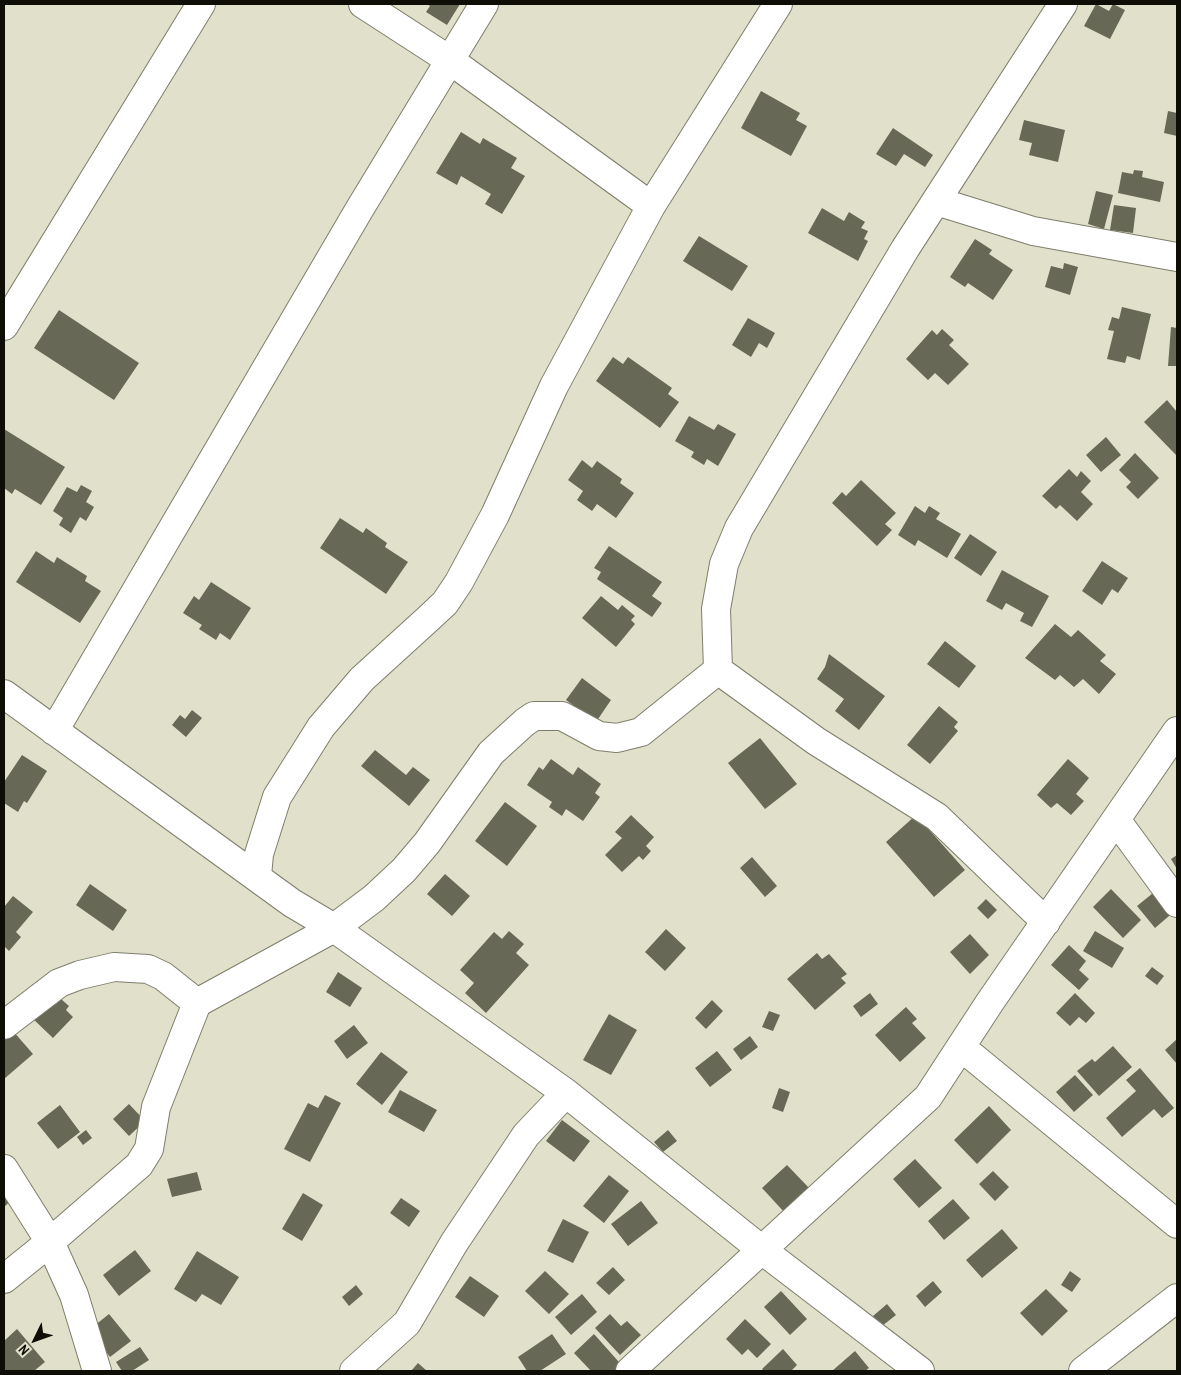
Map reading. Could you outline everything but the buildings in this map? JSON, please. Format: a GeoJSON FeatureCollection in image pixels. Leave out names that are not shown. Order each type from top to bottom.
{"type":"FeatureCollection","features":[{"type":"Feature","properties":{"kind":"street"},"geometry":{"type":"LineString","coordinates":[[4,326],[201,4]]}},
{"type":"Feature","properties":{"kind":"street"},"geometry":{"type":"LineString","coordinates":[[363,4],[452,61],[651,206]]}},
{"type":"Feature","properties":{"kind":"street"},"geometry":{"type":"LineString","coordinates":[[54,731],[359,210],[452,61],[484,4]]}},
{"type":"Feature","properties":{"kind":"street"},"geometry":{"type":"LineString","coordinates":[[257,876],[259,854],[277,797],[321,728],[362,679],[445,603],[459,582],[496,515],[554,386],[651,206],[778,4]]}},
{"type":"Feature","properties":{"kind":"street"},"geometry":{"type":"LineString","coordinates":[[718,670],[716,609],[724,564],[739,528],[824,383],[936,202],[1063,4]]}},
{"type":"Feature","properties":{"kind":"street"},"geometry":{"type":"LineString","coordinates":[[936,202],[1033,230],[1177,257]]}},
{"type":"Feature","properties":{"kind":"street"},"geometry":{"type":"LineString","coordinates":[[718,670],[816,741],[937,816],[1046,922]]}},
{"type":"Feature","properties":{"kind":"street"},"geometry":{"type":"LineString","coordinates":[[4,1279],[50,1242],[98,1198],[125,1179],[139,1165],[149,1149],[156,1107],[197,1003],[334,928],[374,898],[404,870],[446,819],[491,753],[525,722],[534,716],[562,716],[599,736],[617,738],[641,732],[718,670]]}},
{"type":"Feature","properties":{"kind":"street"},"geometry":{"type":"LineString","coordinates":[[4,694],[292,903],[334,928],[566,1093],[762,1250],[920,1371]]}},
{"type":"Feature","properties":{"kind":"street"},"geometry":{"type":"LineString","coordinates":[[630,1371],[928,1097],[960,1047],[1177,731]]}},
{"type":"Feature","properties":{"kind":"street"},"geometry":{"type":"LineString","coordinates":[[1117,820],[1177,903]]}},
{"type":"Feature","properties":{"kind":"street"},"geometry":{"type":"LineString","coordinates":[[4,1025],[59,983],[80,975],[114,967],[148,969],[163,976],[197,1003]]}},
{"type":"Feature","properties":{"kind":"street"},"geometry":{"type":"LineString","coordinates":[[960,1047],[1177,1224]]}},
{"type":"Feature","properties":{"kind":"street"},"geometry":{"type":"LineString","coordinates":[[354,1371],[407,1323],[454,1244],[526,1135],[566,1093]]}},
{"type":"Feature","properties":{"kind":"street"},"geometry":{"type":"LineString","coordinates":[[4,1169],[50,1242],[74,1295],[97,1371]]}},
{"type":"Feature","properties":{"kind":"street"},"geometry":{"type":"LineString","coordinates":[[1083,1371],[1177,1298]]}}]}
